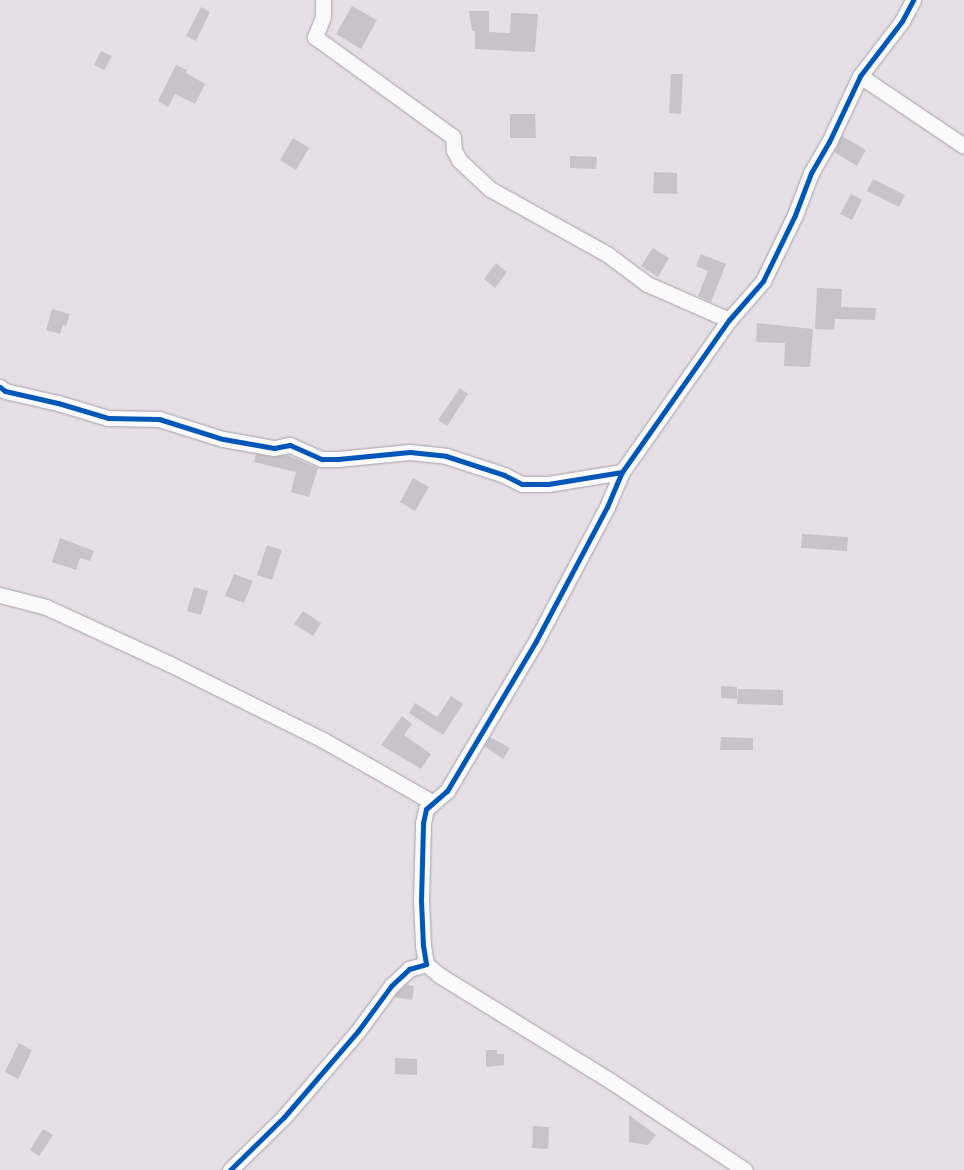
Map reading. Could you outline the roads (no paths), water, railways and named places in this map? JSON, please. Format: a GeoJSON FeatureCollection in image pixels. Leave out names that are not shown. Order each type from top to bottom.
{"type":"FeatureCollection","features":[{"type":"Feature","properties":{"kind":"street"},"geometry":{"type":"LineString","coordinates":[[323,0],[323,17],[315,37],[453,137],[454,150],[459,160],[490,189],[607,254],[647,284],[729,320]]}},
{"type":"Feature","properties":{"kind":"street"},"geometry":{"type":"LineString","coordinates":[[745,1170],[612,1082],[439,975],[426,964],[423,946],[421,901],[423,823],[426,809],[447,790],[536,641],[607,507],[622,472],[729,320],[763,280],[796,215],[811,173],[829,142],[860,76],[902,21],[913,0]]}},
{"type":"Feature","properties":{"kind":"street"},"geometry":{"type":"LineString","coordinates":[[860,76],[964,146]]}},
{"type":"Feature","properties":{"kind":"street"},"geometry":{"type":"LineString","coordinates":[[0,387],[5,392],[58,402],[108,418],[159,419],[223,439],[274,448],[290,445],[322,459],[338,460],[410,452],[446,456],[504,475],[522,484],[548,484],[622,472]]}},
{"type":"Feature","properties":{"kind":"street"},"geometry":{"type":"LineString","coordinates":[[0,596],[46,607],[170,664],[323,740],[432,802]]}},
{"type":"Feature","properties":{"kind":"street"},"geometry":{"type":"LineString","coordinates":[[230,1170],[290,1110],[358,1030],[390,986],[409,969],[426,964]]}}]}
